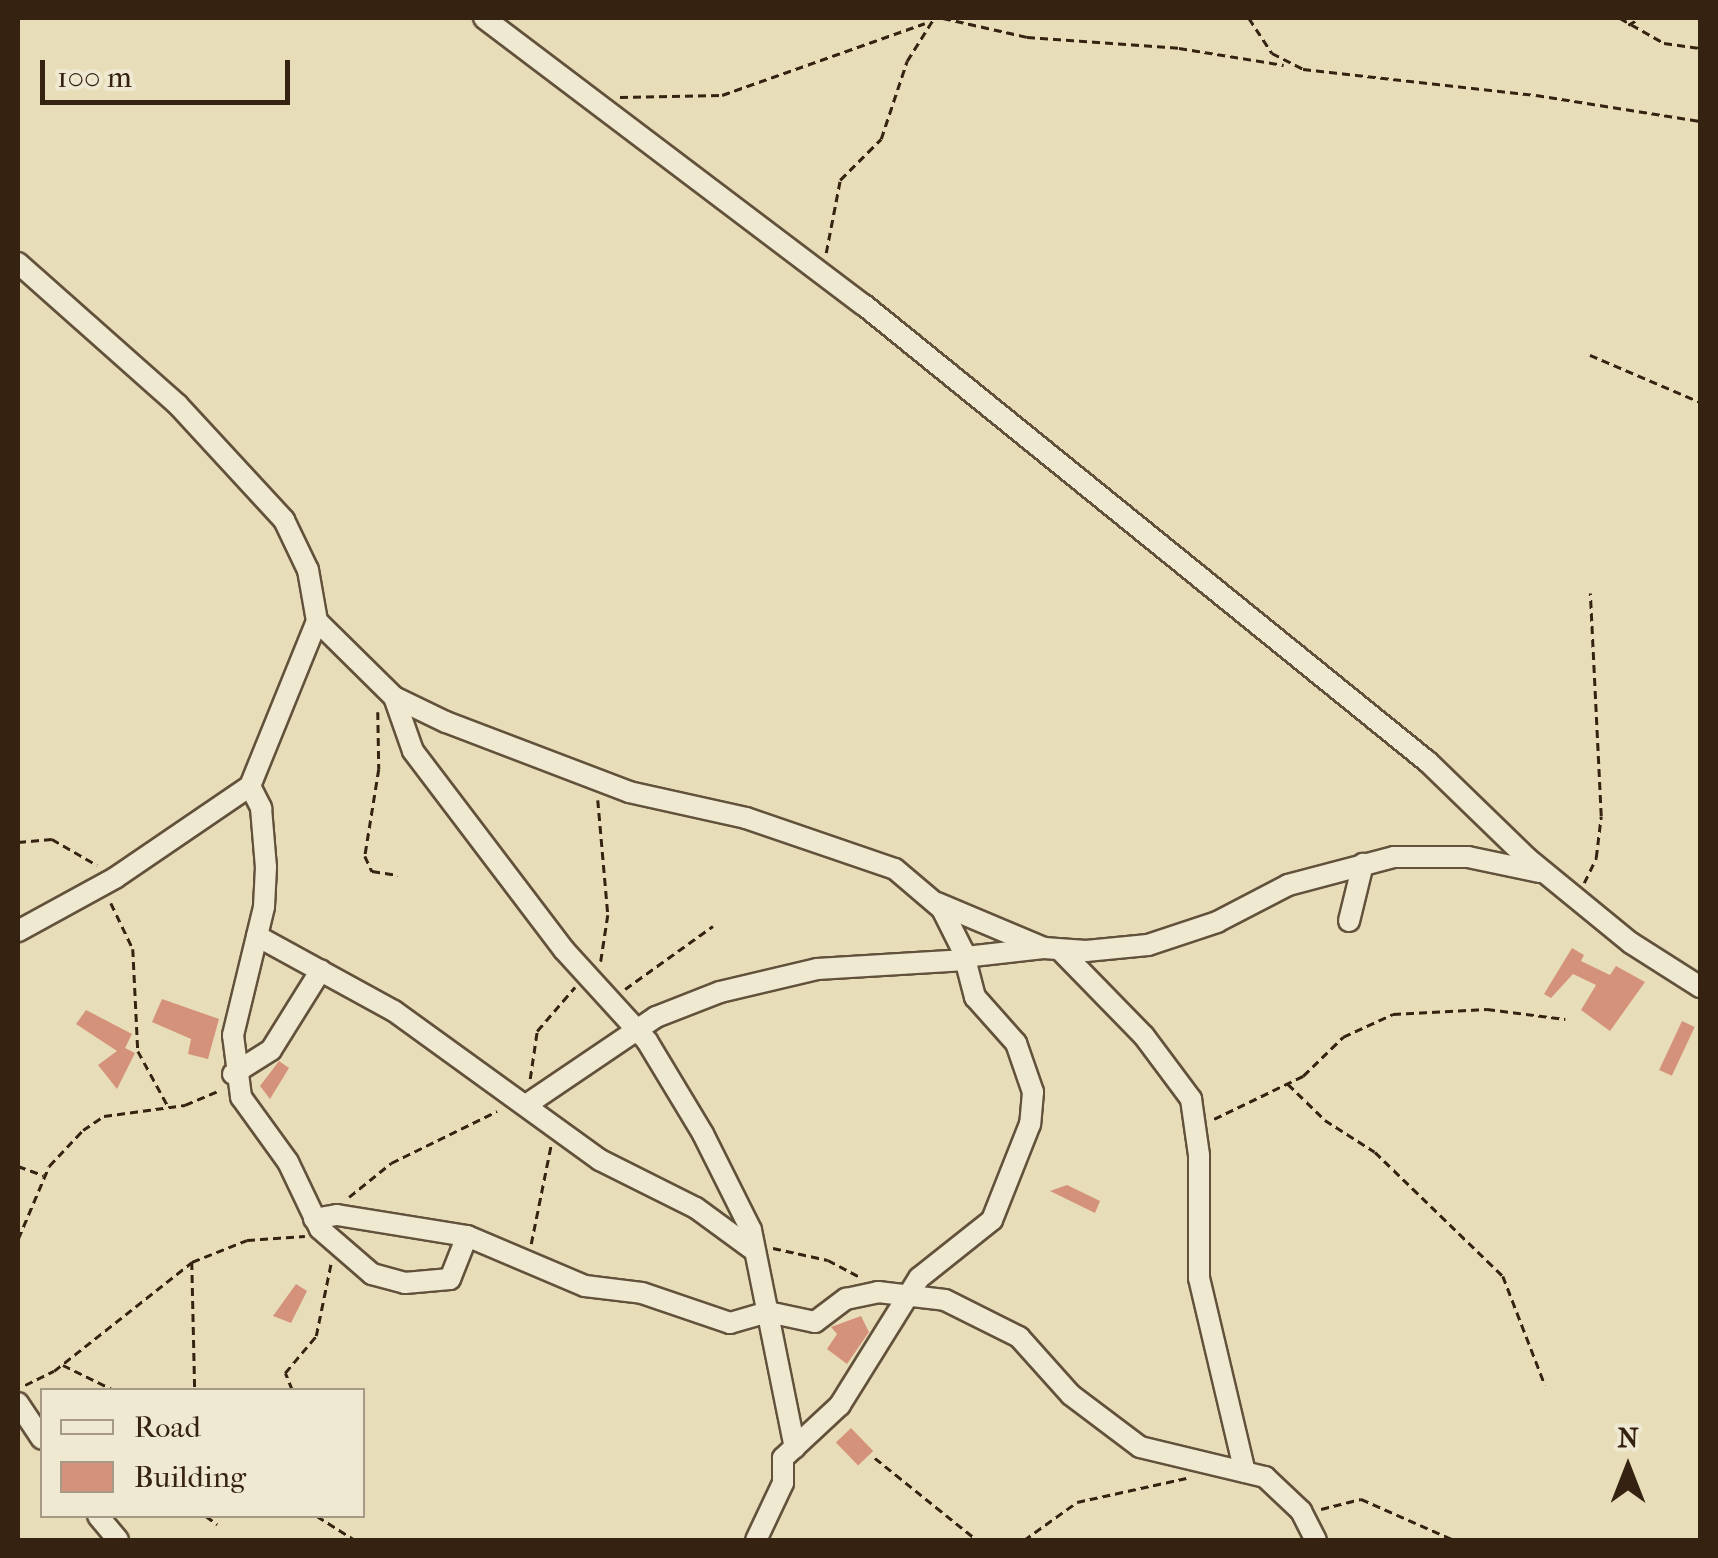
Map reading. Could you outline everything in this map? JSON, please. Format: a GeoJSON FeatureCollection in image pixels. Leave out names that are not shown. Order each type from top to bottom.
{"type":"FeatureCollection","features":[{"type":"Feature","properties":{"kind":"street"},"geometry":{"type":"LineString","coordinates":[[484,18],[822,274],[1388,729],[1631,943],[1700,987]]}},
{"type":"Feature","properties":{"kind":"street"},"geometry":{"type":"LineString","coordinates":[[18,263],[177,404],[284,520],[308,570],[318,621],[250,786],[106,881],[18,931]]}},
{"type":"Feature","properties":{"kind":"street"},"geometry":{"type":"LineString","coordinates":[[318,621],[394,697],[595,779],[860,853],[895,869],[936,902],[1053,950],[1167,1062],[1191,1099],[1197,1128],[1198,1278],[1245,1472]]}},
{"type":"Feature","properties":{"kind":"street"},"geometry":{"type":"LineString","coordinates":[[394,697],[413,751],[599,991],[638,1028],[740,1202],[768,1312],[795,1448]]}},
{"type":"Feature","properties":{"kind":"street"},"geometry":{"type":"LineString","coordinates":[[250,786],[266,844],[257,936],[233,1035],[234,1079],[335,1244],[381,1279],[424,1283],[450,1279],[467,1236]]}},
{"type":"Feature","properties":{"kind":"street"},"geometry":{"type":"LineString","coordinates":[[527,1102],[638,1028],[687,1003],[791,972],[1148,945],[1217,922],[1264,894],[1394,856],[1468,857],[1550,875]]}},
{"type":"Feature","properties":{"kind":"street"},"geometry":{"type":"LineString","coordinates":[[1350,921],[1363,864]]}},
{"type":"Feature","properties":{"kind":"street"},"geometry":{"type":"LineString","coordinates":[[756,1540],[784,1483],[782,1460],[850,1391],[906,1293],[935,1262],[992,1220],[1030,1124],[1033,1092],[1026,1066],[1006,1027],[975,997],[965,958],[936,902]]}},
{"type":"Feature","properties":{"kind":"street"},"geometry":{"type":"LineString","coordinates":[[257,936],[394,1010],[527,1102],[600,1160],[696,1208],[752,1247]]}},
{"type":"Feature","properties":{"kind":"street"},"geometry":{"type":"LineString","coordinates":[[234,1079],[278,1042],[321,970]]}},
{"type":"Feature","properties":{"kind":"street"},"geometry":{"type":"LineString","coordinates":[[322,1221],[467,1236],[585,1286],[642,1293],[730,1323],[768,1312],[815,1322],[846,1299],[878,1292],[944,1300],[1006,1328],[1070,1395],[1140,1447],[1265,1477],[1300,1511],[1316,1540]]}},
{"type":"Feature","properties":{"kind":"street"},"geometry":{"type":"LineString","coordinates":[[18,1403],[40,1436]]}},
{"type":"Feature","properties":{"kind":"street"},"geometry":{"type":"LineString","coordinates":[[100,1518],[118,1540]]}},
{"type":"Feature","properties":{"kind":"path"},"geometry":{"type":"LineString","coordinates":[[588,98],[700,100],[934,18]]}},
{"type":"Feature","properties":{"kind":"path"},"geometry":{"type":"LineString","coordinates":[[943,18],[1028,37],[1180,48],[1700,122]]}},
{"type":"Feature","properties":{"kind":"path"},"geometry":{"type":"LineString","coordinates":[[1249,18],[1272,53],[1290,66]]}},
{"type":"Feature","properties":{"kind":"path"},"geometry":{"type":"LineString","coordinates":[[1620,18],[1664,43],[1700,48]]}},
{"type":"Feature","properties":{"kind":"path"},"geometry":{"type":"LineString","coordinates":[[1628,24],[1640,18]]}},
{"type":"Feature","properties":{"kind":"path"},"geometry":{"type":"LineString","coordinates":[[822,274],[840,180],[881,139],[925,24]]}},
{"type":"Feature","properties":{"kind":"path"},"geometry":{"type":"LineString","coordinates":[[1590,354],[1700,402]]}},
{"type":"Feature","properties":{"kind":"path"},"geometry":{"type":"LineString","coordinates":[[1578,896],[1596,858],[1601,816],[1590,593]]}},
{"type":"Feature","properties":{"kind":"path"},"geometry":{"type":"LineString","coordinates":[[374,677],[380,751],[365,856],[372,870],[398,875]]}},
{"type":"Feature","properties":{"kind":"path"},"geometry":{"type":"LineString","coordinates":[[595,779],[608,915],[599,991]]}},
{"type":"Feature","properties":{"kind":"path"},"geometry":{"type":"LineString","coordinates":[[18,842],[52,839],[106,881],[134,948],[134,1034],[168,1107]]}},
{"type":"Feature","properties":{"kind":"path"},"geometry":{"type":"LineString","coordinates":[[18,1387],[62,1364],[192,1262],[247,1240],[279,1242],[322,1221],[391,1163],[527,1102],[537,1032],[599,991],[714,926]]}},
{"type":"Feature","properties":{"kind":"path"},"geometry":{"type":"LineString","coordinates":[[1197,1128],[1288,1084],[1343,1037],[1393,1014],[1487,1010],[1565,1019]]}},
{"type":"Feature","properties":{"kind":"path"},"geometry":{"type":"LineString","coordinates":[[18,1239],[45,1175],[64,1147],[104,1116],[168,1107],[234,1079]]}},
{"type":"Feature","properties":{"kind":"path"},"geometry":{"type":"LineString","coordinates":[[1288,1084],[1324,1120],[1376,1152],[1503,1276],[1545,1385]]}},
{"type":"Feature","properties":{"kind":"path"},"geometry":{"type":"LineString","coordinates":[[520,1261],[540,1222],[557,1124]]}},
{"type":"Feature","properties":{"kind":"path"},"geometry":{"type":"LineString","coordinates":[[18,1166],[45,1175]]}},
{"type":"Feature","properties":{"kind":"path"},"geometry":{"type":"LineString","coordinates":[[291,1388],[285,1373],[320,1327],[335,1244]]}},
{"type":"Feature","properties":{"kind":"path"},"geometry":{"type":"LineString","coordinates":[[752,1247],[828,1260],[878,1292]]}},
{"type":"Feature","properties":{"kind":"path"},"geometry":{"type":"LineString","coordinates":[[192,1262],[195,1388]]}},
{"type":"Feature","properties":{"kind":"path"},"geometry":{"type":"LineString","coordinates":[[62,1364],[110,1388]]}},
{"type":"Feature","properties":{"kind":"path"},"geometry":{"type":"LineString","coordinates":[[875,1458],[978,1540]]}},
{"type":"Feature","properties":{"kind":"path"},"geometry":{"type":"LineString","coordinates":[[1024,1540],[1077,1502],[1214,1467]]}},
{"type":"Feature","properties":{"kind":"path"},"geometry":{"type":"LineString","coordinates":[[1300,1511],[1361,1499],[1454,1540]]}},
{"type":"Feature","properties":{"kind":"path"},"geometry":{"type":"LineString","coordinates":[[208,1518],[216,1524]]}},
{"type":"Feature","properties":{"kind":"path"},"geometry":{"type":"LineString","coordinates":[[320,1518],[355,1540]]}},
{"type":"Feature","properties":{"kind":"building"},"geometry":{"type":"Polygon","coordinates":[[[1572,948],[1584,955],[1581,961],[1610,975],[1616,966],[1645,982],[1610,1031],[1581,1010],[1596,985],[1573,974],[1551,998],[1544,994],[1572,948]]]}},
{"type":"Feature","properties":{"kind":"building"},"geometry":{"type":"Polygon","coordinates":[[[162,999],[219,1019],[208,1059],[188,1054],[191,1039],[152,1022],[162,999]]]}},
{"type":"Feature","properties":{"kind":"building"},"geometry":{"type":"Polygon","coordinates":[[[86,1010],[132,1034],[125,1048],[135,1053],[117,1089],[98,1065],[117,1051],[76,1024],[86,1010]]]}},
{"type":"Feature","properties":{"kind":"building"},"geometry":{"type":"Polygon","coordinates":[[[1682,1021],[1695,1027],[1672,1076],[1659,1070],[1682,1021]]]}},
{"type":"Feature","properties":{"kind":"building"},"geometry":{"type":"Polygon","coordinates":[[[279,1061],[289,1068],[270,1099],[260,1086],[279,1061]]]}},
{"type":"Feature","properties":{"kind":"building"},"geometry":{"type":"Polygon","coordinates":[[[1067,1185],[1100,1201],[1095,1213],[1050,1191],[1067,1185]]]}},
{"type":"Feature","properties":{"kind":"building"},"geometry":{"type":"Polygon","coordinates":[[[296,1284],[307,1291],[291,1323],[273,1316],[296,1284]]]}},
{"type":"Feature","properties":{"kind":"building"},"geometry":{"type":"Polygon","coordinates":[[[861,1316],[869,1332],[847,1364],[827,1349],[837,1334],[831,1327],[861,1316]]]}},
{"type":"Feature","properties":{"kind":"building"},"geometry":{"type":"Polygon","coordinates":[[[851,1428],[873,1451],[858,1466],[836,1443],[851,1428]]]}}]}
